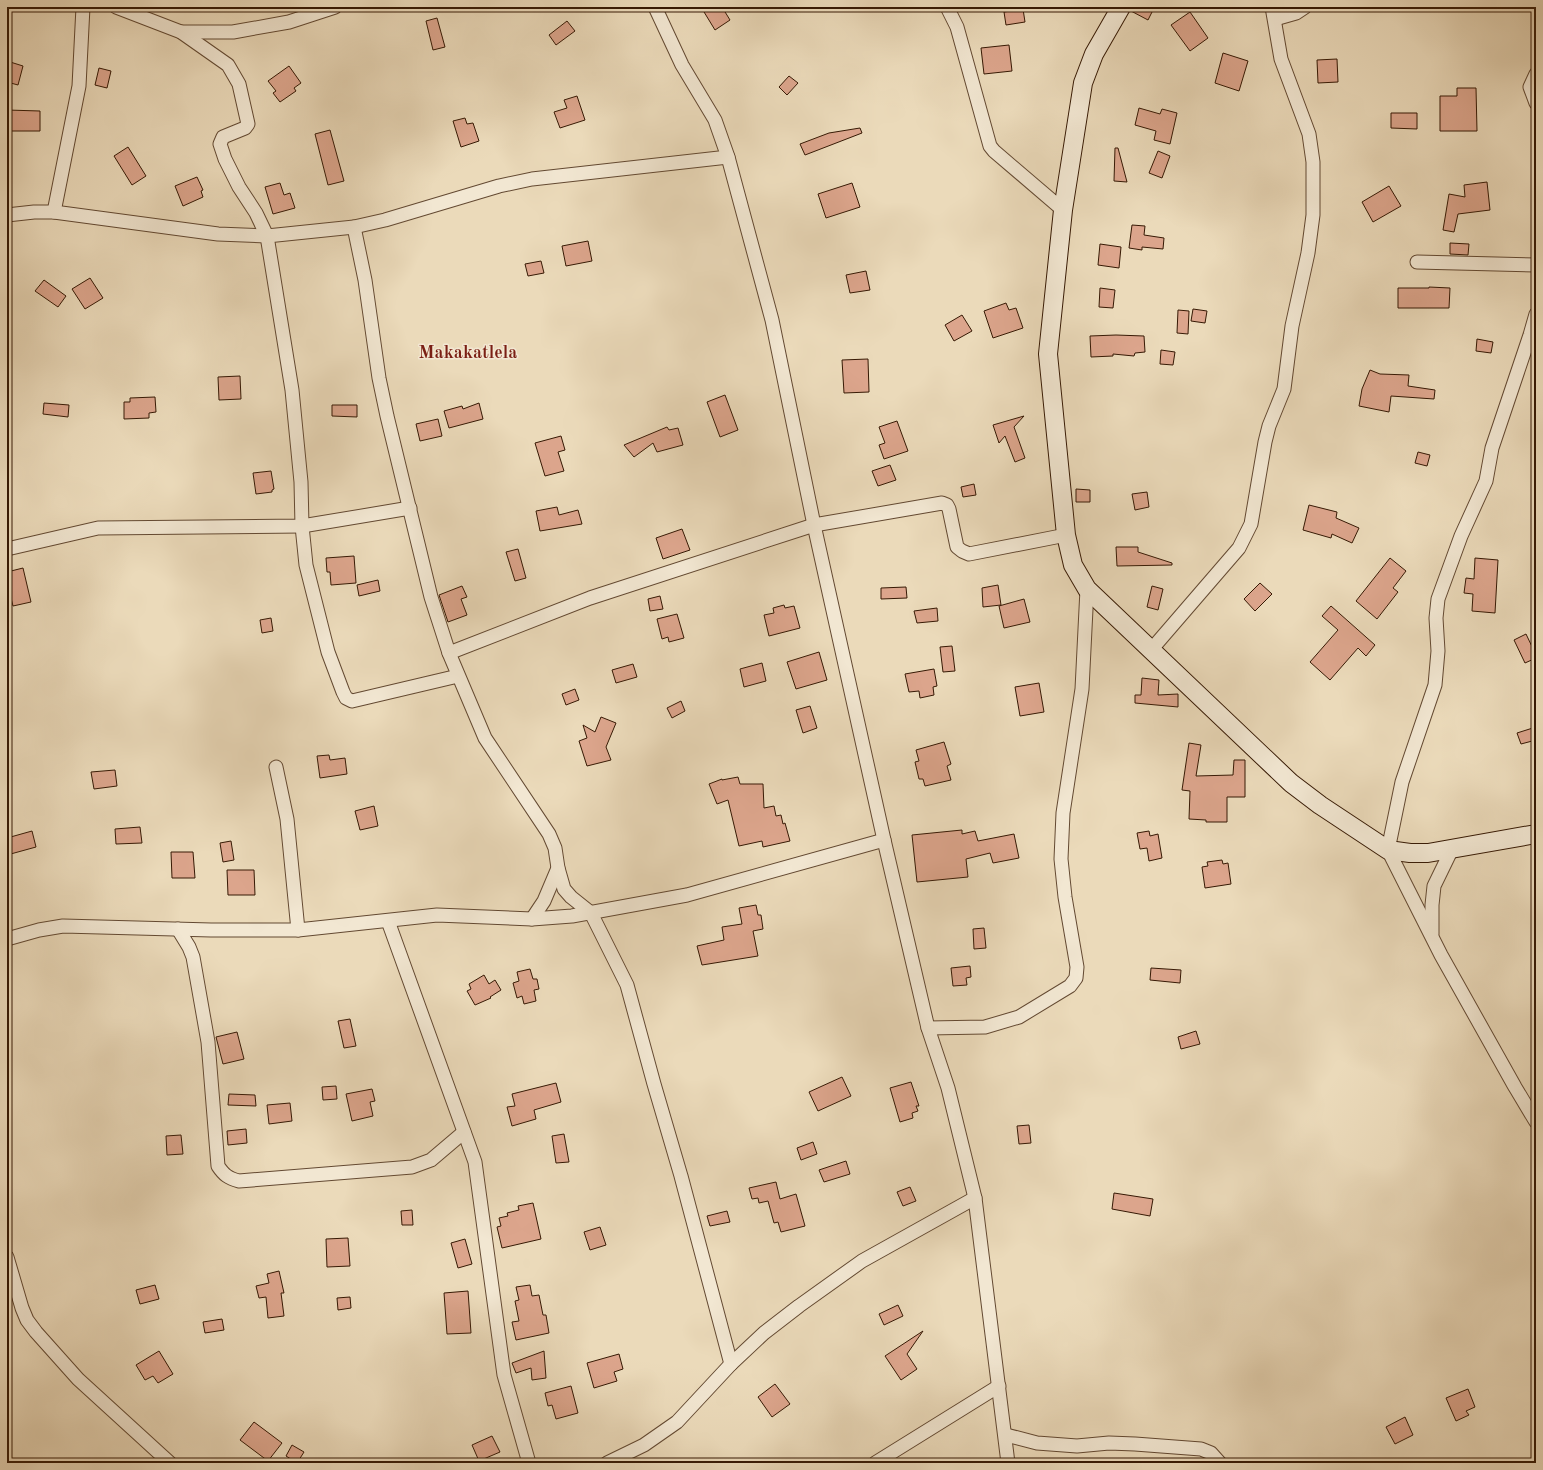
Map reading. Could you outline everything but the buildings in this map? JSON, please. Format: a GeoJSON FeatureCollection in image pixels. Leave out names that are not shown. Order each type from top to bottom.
{"type":"FeatureCollection","features":[{"type":"Feature","properties":{"kind":"street"},"geometry":{"type":"LineString","coordinates":[[54,212],[79,86],[83,7]]}},
{"type":"Feature","properties":{"kind":"street"},"geometry":{"type":"LineString","coordinates":[[116,7],[181,32],[228,65],[239,84],[248,124],[245,128],[223,137],[220,140],[220,144],[225,159],[239,187],[256,213],[266,236],[292,390],[301,482],[302,526],[308,573],[328,652],[346,698],[352,701],[458,676]]}},
{"type":"Feature","properties":{"kind":"street"},"geometry":{"type":"LineString","coordinates":[[181,32],[233,32],[288,22],[335,7]]}},
{"type":"Feature","properties":{"kind":"street"},"geometry":{"type":"LineString","coordinates":[[655,7],[682,65],[715,120],[728,158],[772,320],[814,525],[884,840],[928,1028],[948,1088],[975,1198],[1006,1435],[1008,1463]]}},
{"type":"Feature","properties":{"kind":"street"},"geometry":{"type":"LineString","coordinates":[[947,7],[957,27],[990,146],[1064,210]]}},
{"type":"Feature","properties":{"kind":"street"},"geometry":{"type":"LineString","coordinates":[[1121,7],[1094,54],[1083,83],[1064,210],[1048,354],[1066,535],[1073,565],[1087,589],[1291,782],[1320,805],[1388,850],[1410,853],[1428,853],[1536,834]]}},
{"type":"Feature","properties":{"kind":"street"},"geometry":{"type":"LineString","coordinates":[[1151,650],[1239,548],[1245,538],[1251,524],[1269,426],[1284,389],[1292,326],[1308,253],[1313,215],[1313,182],[1309,134],[1281,59],[1273,13],[1296,13],[1305,7]]}},
{"type":"Feature","properties":{"kind":"street"},"geometry":{"type":"LineString","coordinates":[[1536,74],[1530,87],[1536,103]]}},
{"type":"Feature","properties":{"kind":"street"},"geometry":{"type":"LineString","coordinates":[[7,215],[34,212],[54,212],[218,234],[266,236],[354,227],[385,220],[499,186],[532,179],[728,158]]}},
{"type":"Feature","properties":{"kind":"street"},"geometry":{"type":"LineString","coordinates":[[354,227],[364,280],[379,378],[387,416],[431,596],[449,652],[485,738],[549,834],[555,848],[558,868],[564,889],[571,897],[591,913],[626,985],[681,1176],[731,1364]]}},
{"type":"Feature","properties":{"kind":"street"},"geometry":{"type":"LineString","coordinates":[[1417,262],[1536,266]]}},
{"type":"Feature","properties":{"kind":"street"},"geometry":{"type":"LineString","coordinates":[[1536,314],[1492,448],[1486,481],[1461,536],[1438,599],[1436,618],[1438,651],[1435,685],[1402,782],[1388,850],[1432,938],[1536,1122]]}},
{"type":"Feature","properties":{"kind":"street"},"geometry":{"type":"LineString","coordinates":[[449,652],[590,598],[814,525],[942,503],[947,505],[949,509],[957,547],[969,554],[1066,535]]}},
{"type":"Feature","properties":{"kind":"street"},"geometry":{"type":"LineString","coordinates":[[7,549],[98,528],[302,526],[410,508]]}},
{"type":"Feature","properties":{"kind":"street"},"geometry":{"type":"LineString","coordinates":[[928,1028],[984,1026],[1019,1017],[1070,986],[1076,978],[1077,967],[1065,898],[1061,859],[1064,813],[1082,689],[1087,589]]}},
{"type":"Feature","properties":{"kind":"street"},"geometry":{"type":"LineString","coordinates":[[276,767],[287,819],[298,930]]}},
{"type":"Feature","properties":{"kind":"street"},"geometry":{"type":"LineString","coordinates":[[7,939],[39,930],[63,926],[298,930],[437,915],[532,919],[572,916],[687,895],[884,840]]}},
{"type":"Feature","properties":{"kind":"street"},"geometry":{"type":"LineString","coordinates":[[1432,938],[1432,905],[1434,886],[1452,849]]}},
{"type":"Feature","properties":{"kind":"street"},"geometry":{"type":"LineString","coordinates":[[532,919],[544,901],[558,868]]}},
{"type":"Feature","properties":{"kind":"street"},"geometry":{"type":"LineString","coordinates":[[388,921],[475,1162],[504,1375],[529,1463]]}},
{"type":"Feature","properties":{"kind":"street"},"geometry":{"type":"LineString","coordinates":[[178,929],[193,957],[208,1042],[218,1166],[223,1174],[230,1179],[239,1181],[412,1167],[431,1160],[464,1132]]}},
{"type":"Feature","properties":{"kind":"street"},"geometry":{"type":"LineString","coordinates":[[607,1463],[644,1446],[677,1422],[731,1364],[764,1333],[862,1261],[975,1198]]}},
{"type":"Feature","properties":{"kind":"street"},"geometry":{"type":"LineString","coordinates":[[7,1257],[22,1308],[27,1320],[36,1332],[78,1379],[170,1463]]}},
{"type":"Feature","properties":{"kind":"street"},"geometry":{"type":"LineString","coordinates":[[875,1463],[999,1386]]}},
{"type":"Feature","properties":{"kind":"street"},"geometry":{"type":"LineString","coordinates":[[1006,1435],[1036,1443],[1077,1446],[1109,1443],[1202,1449],[1210,1452],[1220,1463]]}},
{"type":"Feature","properties":{"kind":"district","name":"Makakatlela"},"geometry":{"type":"Point","coordinates":[468,353]}}]}
